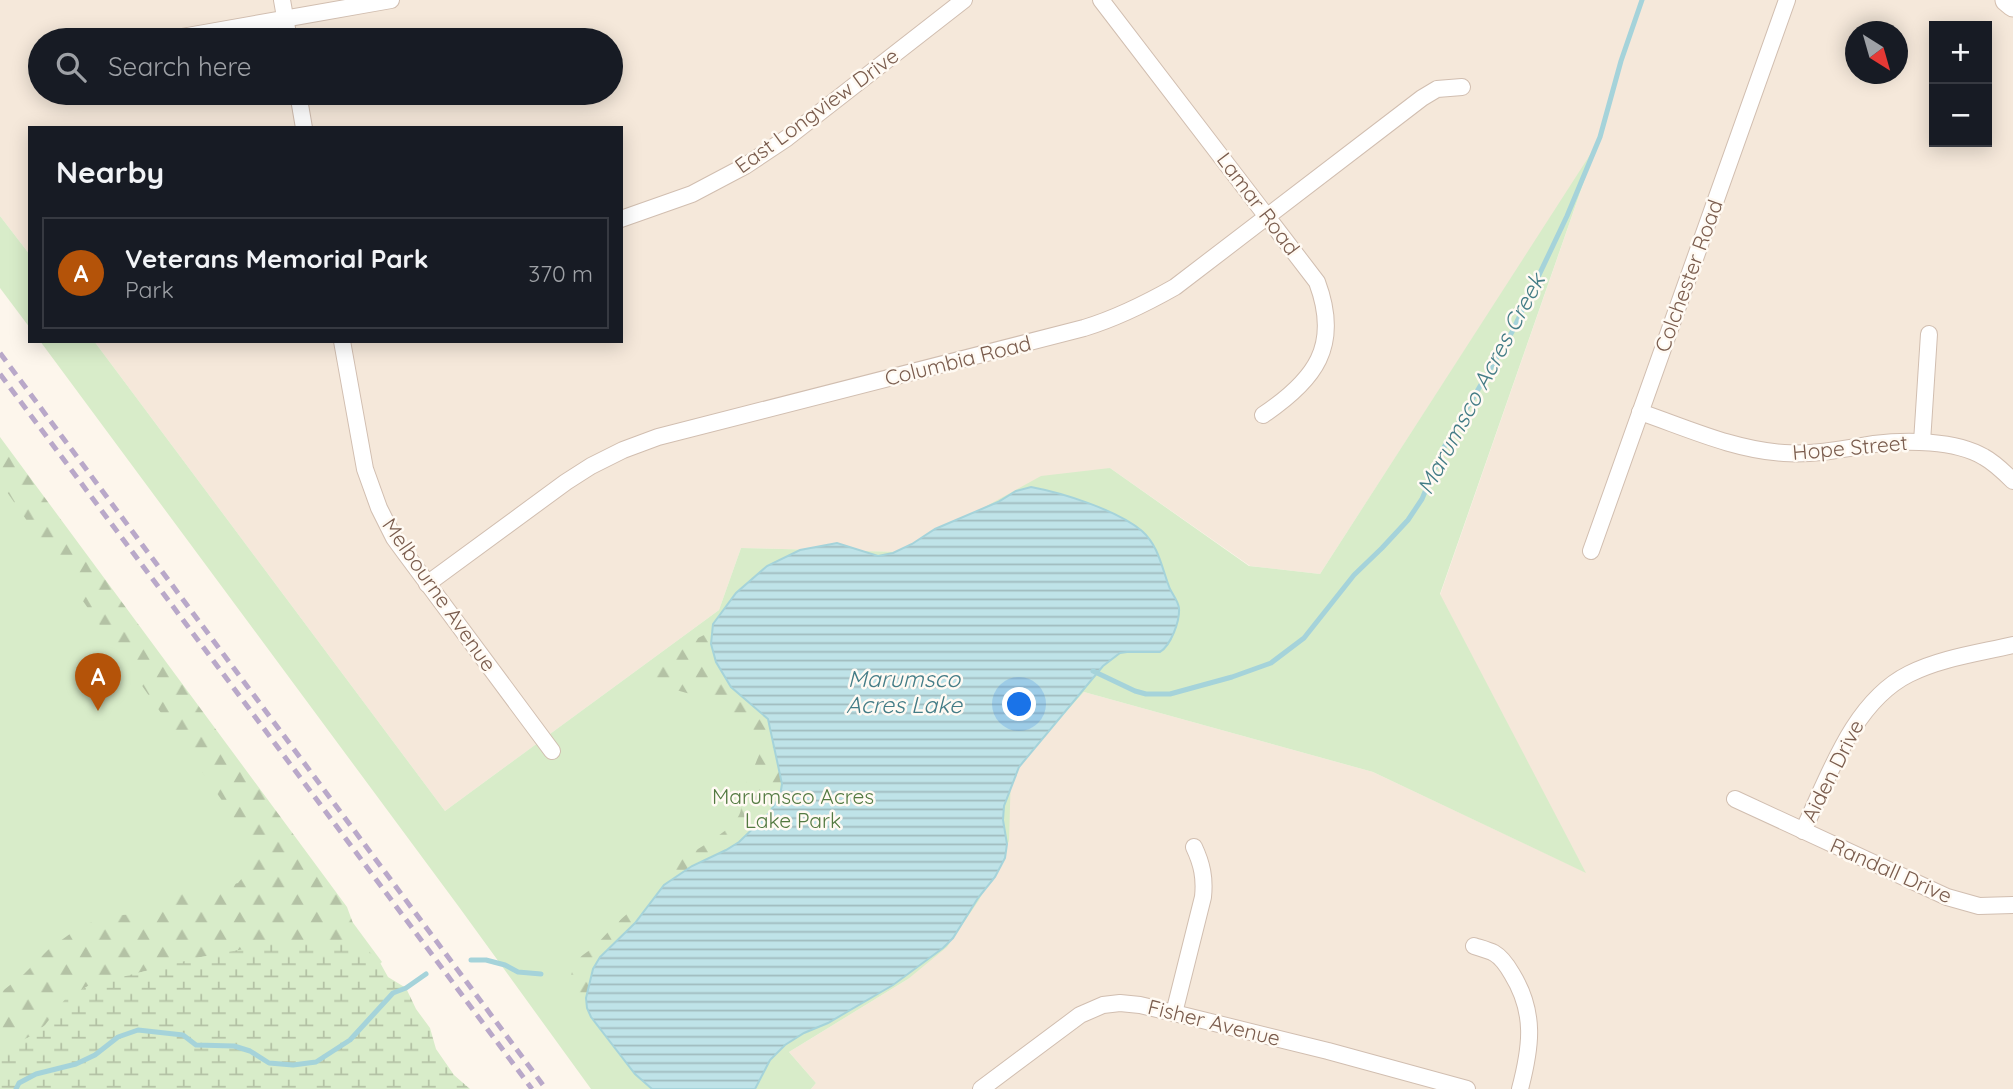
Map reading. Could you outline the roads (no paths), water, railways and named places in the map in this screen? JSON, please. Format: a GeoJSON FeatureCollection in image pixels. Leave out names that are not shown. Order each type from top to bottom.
{"type":"FeatureCollection","features":[{"type":"Feature","properties":{"kind":"street"},"geometry":{"type":"LineString","coordinates":[[282,0],[287,28]]}},
{"type":"Feature","properties":{"kind":"street"},"geometry":{"type":"LineString","coordinates":[[234,28],[391,0]]}},
{"type":"Feature","properties":{"kind":"street","name":"East Longview Drive"},"geometry":{"type":"LineString","coordinates":[[623,218],[692,194],[745,166],[787,138],[964,0]]}},
{"type":"Feature","properties":{"kind":"street","name":"Lamar Road"},"geometry":{"type":"LineString","coordinates":[[1101,0],[1317,282],[1324,299],[1326,337],[1316,366],[1287,398],[1263,415]]}},
{"type":"Feature","properties":{"kind":"street","name":"Colchester Road"},"geometry":{"type":"LineString","coordinates":[[1591,551],[1787,0]]}},
{"type":"Feature","properties":{"kind":"street"},"geometry":{"type":"LineString","coordinates":[[2007,0],[2013,5]]}},
{"type":"Feature","properties":{"kind":"street","name":"Columbia Road"},"geometry":{"type":"LineString","coordinates":[[427,584],[566,482],[623,450],[657,437],[1071,332],[1118,317],[1144,305],[1175,287],[1422,98],[1437,89],[1462,87]]}},
{"type":"Feature","properties":{"kind":"street"},"geometry":{"type":"LineString","coordinates":[[300,105],[304,126]]}},
{"type":"Feature","properties":{"kind":"street"},"geometry":{"type":"LineString","coordinates":[[1922,442],[1929,334]]}},
{"type":"Feature","properties":{"kind":"street","name":"Melbourne Avenue"},"geometry":{"type":"LineString","coordinates":[[342,343],[365,469],[379,508],[394,538],[552,751]]}},
{"type":"Feature","properties":{"kind":"street","name":"Hope Street"},"geometry":{"type":"LineString","coordinates":[[1640,412],[1728,443],[1785,454],[1922,442],[1970,451],[1984,457],[2013,481]]}},
{"type":"Feature","properties":{"kind":"street","name":"Aiden Drive"},"geometry":{"type":"LineString","coordinates":[[1803,831],[1852,730],[1873,700],[1895,682],[1932,664],[2013,645]]}},
{"type":"Feature","properties":{"kind":"street","name":"Randall Drive"},"geometry":{"type":"LineString","coordinates":[[1735,799],[1947,897],[1979,906],[2013,905]]}},
{"type":"Feature","properties":{"kind":"street"},"geometry":{"type":"LineString","coordinates":[[1174,1013],[1203,897],[1202,865],[1194,847]]}},
{"type":"Feature","properties":{"kind":"street"},"geometry":{"type":"LineString","coordinates":[[1474,946],[1496,954],[1520,987],[1527,1006],[1529,1047],[1520,1089]]}},
{"type":"Feature","properties":{"kind":"street","name":"Fisher Avenue"},"geometry":{"type":"LineString","coordinates":[[981,1089],[1080,1015],[1111,1003],[1128,1003],[1174,1013],[1467,1089]]}},
{"type":"Feature","properties":{"kind":"water","name":"Marumsco Acres Lake"},"geometry":{"type":"Polygon","coordinates":[[[1031,487],[1104,509],[1131,523],[1148,537],[1179,608],[1176,626],[1168,644],[1160,652],[1120,653],[1103,666],[1019,767],[1004,806],[1007,844],[1005,858],[953,938],[943,948],[893,985],[785,1045],[770,1060],[755,1089],[652,1089],[635,1074],[591,1017],[586,998],[593,969],[600,957],[635,923],[664,885],[692,866],[739,842],[769,813],[780,796],[782,784],[768,719],[731,687],[716,662],[711,644],[713,624],[736,593],[767,566],[800,550],[837,543],[878,556],[893,553],[935,529],[998,502],[1016,491],[1031,487]]]}},
{"type":"Feature","properties":{"kind":"waterway","name":"Marumsco Acres Creek"},"geometry":{"type":"LineString","coordinates":[[1093,671],[1135,691],[1170,694],[1271,663],[1304,638],[1354,575],[1408,520],[1422,499],[1443,449],[1512,332],[1567,216],[1600,137],[1621,61],[1642,0]]}},
{"type":"Feature","properties":{"kind":"waterway","name":"Marumsco Acres Creek"},"geometry":{"type":"LineString","coordinates":[[471,960],[486,960],[518,972],[541,974]]}},
{"type":"Feature","properties":{"kind":"waterway","name":"Marumsco Acres Creek"},"geometry":{"type":"LineString","coordinates":[[16,1089],[19,1083],[36,1074],[76,1064],[95,1055],[118,1037],[138,1030],[183,1035],[196,1045],[234,1046],[250,1051],[269,1063],[293,1065],[316,1062],[350,1040],[393,993],[406,988],[426,974]]}},
{"type":"Feature","properties":{"kind":"railway"},"geometry":{"type":"LineString","coordinates":[[0,353],[546,1089]]}},
{"type":"Feature","properties":{"kind":"railway"},"geometry":{"type":"LineString","coordinates":[[0,374],[532,1089]]}},
{"type":"Feature","properties":{"kind":"place","name":"Veterans Memorial Park"},"geometry":{"type":"Point","coordinates":[98,711]}},
{"type":"Feature","properties":{"kind":"park label","name":"Marumsco Acres Lake Park"},"geometry":{"type":"Point","coordinates":[793,809]}}]}
